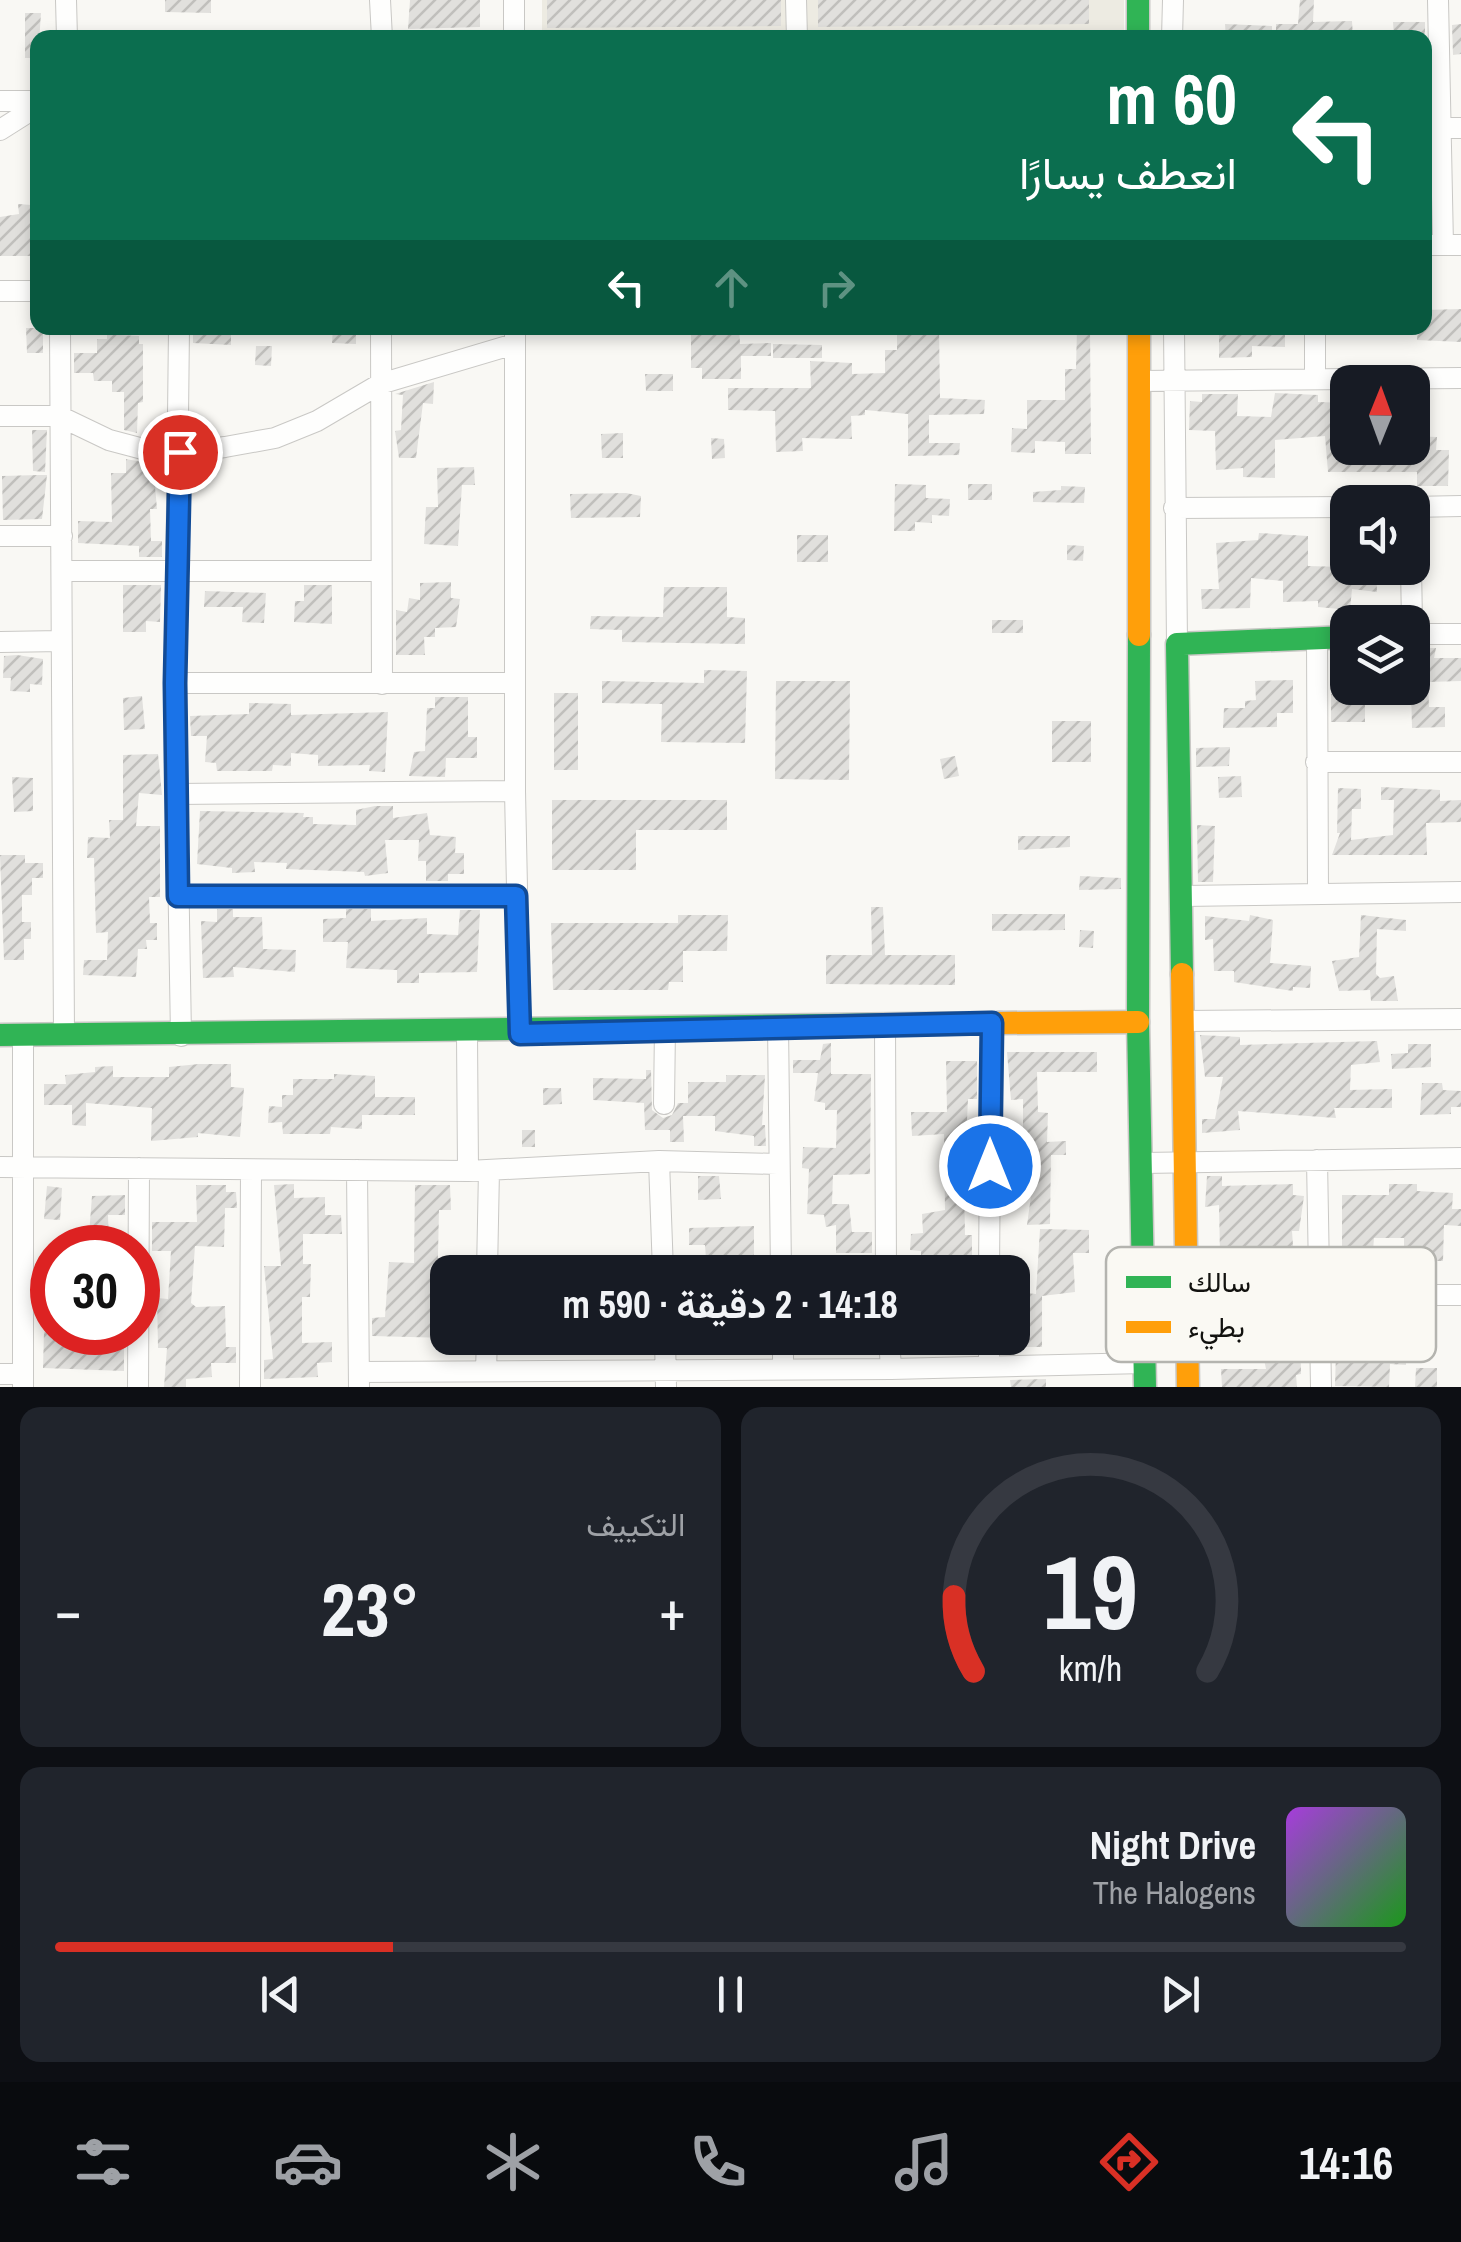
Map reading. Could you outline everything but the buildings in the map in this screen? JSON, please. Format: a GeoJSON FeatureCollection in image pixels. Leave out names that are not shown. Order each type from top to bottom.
{"type":"FeatureCollection","features":[{"type":"Feature","properties":{"kind":"street"},"geometry":{"type":"LineString","coordinates":[[66,0],[67,30]]}},
{"type":"Feature","properties":{"kind":"street"},"geometry":{"type":"LineString","coordinates":[[380,0],[382,30]]}},
{"type":"Feature","properties":{"kind":"street"},"geometry":{"type":"LineString","coordinates":[[796,0],[797,30]]}},
{"type":"Feature","properties":{"kind":"street"},"geometry":{"type":"LineString","coordinates":[[1138,0],[1138,30]]}},
{"type":"Feature","properties":{"kind":"street"},"geometry":{"type":"LineString","coordinates":[[1172,30],[1173,0]]}},
{"type":"Feature","properties":{"kind":"street"},"geometry":{"type":"LineString","coordinates":[[1438,0],[1443,245]]}},
{"type":"Feature","properties":{"kind":"street"},"geometry":{"type":"LineString","coordinates":[[508,4],[513,30]]}},
{"type":"Feature","properties":{"kind":"street"},"geometry":{"type":"LineString","coordinates":[[0,100],[30,103]]}},
{"type":"Feature","properties":{"kind":"street"},"geometry":{"type":"LineString","coordinates":[[0,130],[30,109]]}},
{"type":"Feature","properties":{"kind":"street"},"geometry":{"type":"LineString","coordinates":[[0,290],[30,290]]}},
{"type":"Feature","properties":{"kind":"street"},"geometry":{"type":"LineString","coordinates":[[60,335],[64,1034]]}},
{"type":"Feature","properties":{"kind":"street"},"geometry":{"type":"LineString","coordinates":[[179,335],[175,683],[181,1036]]}},
{"type":"Feature","properties":{"kind":"street"},"geometry":{"type":"LineString","coordinates":[[380,335],[382,684]]}},
{"type":"Feature","properties":{"kind":"street"},"geometry":{"type":"LineString","coordinates":[[1139,335],[1138,1022],[1144,1247]]}},
{"type":"Feature","properties":{"kind":"street"},"geometry":{"type":"LineString","coordinates":[[1174,335],[1187,1247]]}},
{"type":"Feature","properties":{"kind":"street"},"geometry":{"type":"LineString","coordinates":[[1315,379],[1316,335]]}},
{"type":"Feature","properties":{"kind":"street"},"geometry":{"type":"LineString","coordinates":[[0,416],[59,416],[109,440],[180,452],[275,438],[317,421],[380,384],[515,336],[514,791],[520,1034]]}},
{"type":"Feature","properties":{"kind":"street"},"geometry":{"type":"LineString","coordinates":[[1139,381],[1461,378]]}},
{"type":"Feature","properties":{"kind":"street"},"geometry":{"type":"LineString","coordinates":[[1430,507],[1461,506]]}},
{"type":"Feature","properties":{"kind":"street"},"geometry":{"type":"LineString","coordinates":[[1174,508],[1330,507]]}},
{"type":"Feature","properties":{"kind":"street"},"geometry":{"type":"LineString","coordinates":[[0,536],[62,536]]}},
{"type":"Feature","properties":{"kind":"street"},"geometry":{"type":"LineString","coordinates":[[62,571],[380,572]]}},
{"type":"Feature","properties":{"kind":"street"},"geometry":{"type":"LineString","coordinates":[[1430,634],[1461,634]]}},
{"type":"Feature","properties":{"kind":"street"},"geometry":{"type":"LineString","coordinates":[[1317,639],[1318,892]]}},
{"type":"Feature","properties":{"kind":"street"},"geometry":{"type":"LineString","coordinates":[[1177,644],[1330,639]]}},
{"type":"Feature","properties":{"kind":"street"},"geometry":{"type":"LineString","coordinates":[[0,642],[61,640]]}},
{"type":"Feature","properties":{"kind":"street"},"geometry":{"type":"LineString","coordinates":[[175,683],[516,683]]}},
{"type":"Feature","properties":{"kind":"street"},"geometry":{"type":"LineString","coordinates":[[1316,762],[1461,762]]}},
{"type":"Feature","properties":{"kind":"street"},"geometry":{"type":"LineString","coordinates":[[176,794],[514,791]]}},
{"type":"Feature","properties":{"kind":"street"},"geometry":{"type":"LineString","coordinates":[[1183,896],[1461,892]]}},
{"type":"Feature","properties":{"kind":"street"},"geometry":{"type":"LineString","coordinates":[[178,896],[516,896]]}},
{"type":"Feature","properties":{"kind":"street"},"geometry":{"type":"LineString","coordinates":[[1184,1021],[1461,1018]]}},
{"type":"Feature","properties":{"kind":"street"},"geometry":{"type":"LineString","coordinates":[[0,1374],[23,1381],[23,1168],[12,1035],[467,1036],[665,1027],[1138,1022]]}},
{"type":"Feature","properties":{"kind":"street"},"geometry":{"type":"LineString","coordinates":[[990,1255],[992,1023]]}},
{"type":"Feature","properties":{"kind":"street"},"geometry":{"type":"LineString","coordinates":[[885,1024],[886,1255]]}},
{"type":"Feature","properties":{"kind":"street"},"geometry":{"type":"LineString","coordinates":[[778,1026],[780,1255]]}},
{"type":"Feature","properties":{"kind":"street"},"geometry":{"type":"LineString","coordinates":[[664,1104],[665,1027]]}},
{"type":"Feature","properties":{"kind":"street"},"geometry":{"type":"LineString","coordinates":[[467,1036],[486,1255]]}},
{"type":"Feature","properties":{"kind":"street"},"geometry":{"type":"LineString","coordinates":[[1143,1162],[1461,1158]]}},
{"type":"Feature","properties":{"kind":"street"},"geometry":{"type":"LineString","coordinates":[[1317,1160],[1320,1247]]}},
{"type":"Feature","properties":{"kind":"street"},"geometry":{"type":"LineString","coordinates":[[0,1168],[478,1171],[659,1161],[777,1164]]}},
{"type":"Feature","properties":{"kind":"street"},"geometry":{"type":"LineString","coordinates":[[659,1161],[662,1255]]}},
{"type":"Feature","properties":{"kind":"street"},"geometry":{"type":"LineString","coordinates":[[138,1387],[139,1168]]}},
{"type":"Feature","properties":{"kind":"street"},"geometry":{"type":"LineString","coordinates":[[250,1387],[251,1170]]}},
{"type":"Feature","properties":{"kind":"street"},"geometry":{"type":"LineString","coordinates":[[357,1170],[359,1379],[486,1370],[666,1378],[784,1369],[989,1366],[1145,1375]]}},
{"type":"Feature","properties":{"kind":"street"},"geometry":{"type":"LineString","coordinates":[[0,1273],[23,1273]]}},
{"type":"Feature","properties":{"kind":"street"},"geometry":{"type":"LineString","coordinates":[[1436,1296],[1461,1296]]}},
{"type":"Feature","properties":{"kind":"street"},"geometry":{"type":"LineString","coordinates":[[486,1355],[486,1370]]}},
{"type":"Feature","properties":{"kind":"street"},"geometry":{"type":"LineString","coordinates":[[784,1355],[784,1369]]}},
{"type":"Feature","properties":{"kind":"street"},"geometry":{"type":"LineString","coordinates":[[890,1355],[890,1369]]}},
{"type":"Feature","properties":{"kind":"street"},"geometry":{"type":"LineString","coordinates":[[989,1355],[989,1366]]}},
{"type":"Feature","properties":{"kind":"street"},"geometry":{"type":"LineString","coordinates":[[1188,1362],[1188,1387]]}},
{"type":"Feature","properties":{"kind":"street"},"geometry":{"type":"LineString","coordinates":[[1321,1362],[1321,1387]]}},
{"type":"Feature","properties":{"kind":"shaded area"},"geometry":{"type":"Polygon","coordinates":[[[542,0],[1124,0],[1124,30],[542,30],[542,0]]]}},
{"type":"Feature","properties":{"kind":"traffic: fast"},"geometry":{"type":"LineString","coordinates":[[1138,0],[1138,30]]}},
{"type":"Feature","properties":{"kind":"traffic: fast"},"geometry":{"type":"LineString","coordinates":[[1139,635],[1138,1022],[1142,1247]]}},
{"type":"Feature","properties":{"kind":"traffic: fast"},"geometry":{"type":"LineString","coordinates":[[1182,974],[1177,644],[1330,638]]}},
{"type":"Feature","properties":{"kind":"traffic: fast"},"geometry":{"type":"LineString","coordinates":[[0,1035],[1000,1023]]}},
{"type":"Feature","properties":{"kind":"traffic: fast"},"geometry":{"type":"LineString","coordinates":[[1145,1362],[1145,1387]]}},
{"type":"Feature","properties":{"kind":"traffic: slow"},"geometry":{"type":"LineString","coordinates":[[1139,335],[1139,635]]}},
{"type":"Feature","properties":{"kind":"traffic: slow"},"geometry":{"type":"LineString","coordinates":[[1182,974],[1186,1247]]}},
{"type":"Feature","properties":{"kind":"traffic: slow"},"geometry":{"type":"LineString","coordinates":[[1000,1023],[1138,1022]]}},
{"type":"Feature","properties":{"kind":"traffic: slow"},"geometry":{"type":"LineString","coordinates":[[1188,1362],[1188,1387]]}},
{"type":"Feature","properties":{"kind":"route"},"geometry":{"type":"LineString","coordinates":[[180,452],[175,683],[178,896],[516,896],[520,1034],[665,1027],[992,1023],[990,1166]]}}]}
